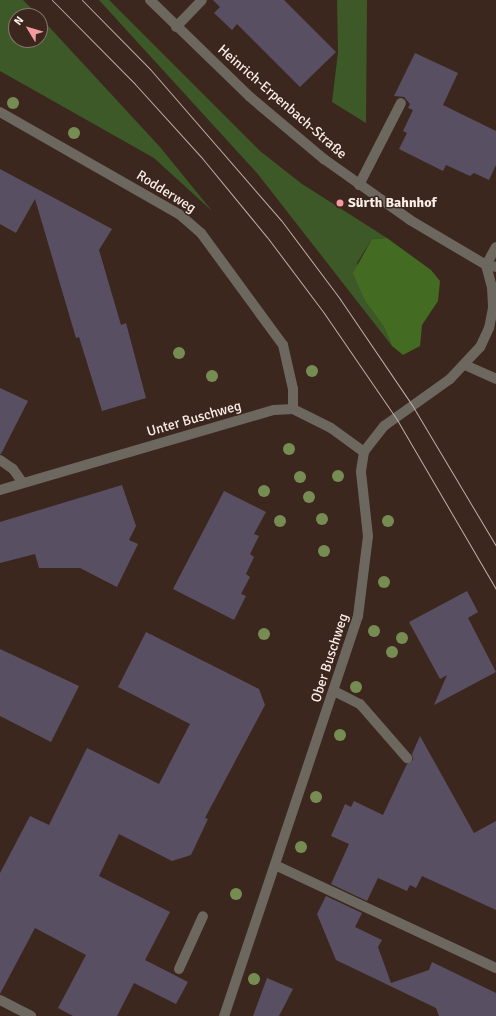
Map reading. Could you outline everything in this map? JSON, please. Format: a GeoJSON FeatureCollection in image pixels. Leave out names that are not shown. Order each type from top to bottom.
{"type":"FeatureCollection","features":[{"type":"Feature","properties":{"kind":"street","name":"Heinrich-Erpenbach-Straße"},"geometry":{"type":"LineString","coordinates":[[150,0],[176,27],[262,108],[324,159],[359,185],[423,228],[491,266]]}},
{"type":"Feature","properties":{"kind":"street"},"geometry":{"type":"LineString","coordinates":[[176,27],[202,0]]}},
{"type":"Feature","properties":{"kind":"street"},"geometry":{"type":"LineString","coordinates":[[359,185],[401,104]]}},
{"type":"Feature","properties":{"kind":"street","name":"Rodderweg"},"geometry":{"type":"LineString","coordinates":[[0,112],[179,214],[201,233],[284,345],[293,389],[293,409]]}},
{"type":"Feature","properties":{"kind":"street"},"geometry":{"type":"LineString","coordinates":[[293,409],[331,428],[364,452],[384,426],[465,365],[480,347],[489,328],[493,308],[491,266],[496,247]]}},
{"type":"Feature","properties":{"kind":"street"},"geometry":{"type":"LineString","coordinates":[[465,365],[496,379]]}},
{"type":"Feature","properties":{"kind":"street","name":"Unter Buschweg"},"geometry":{"type":"LineString","coordinates":[[0,490],[22,482],[274,410],[293,409]]}},
{"type":"Feature","properties":{"kind":"street","name":"Ober Buschweg"},"geometry":{"type":"LineString","coordinates":[[224,1016],[358,616],[364,584],[368,536],[360,472],[364,452]]}},
{"type":"Feature","properties":{"kind":"street"},"geometry":{"type":"LineString","coordinates":[[0,460],[13,470],[22,482]]}},
{"type":"Feature","properties":{"kind":"street"},"geometry":{"type":"LineString","coordinates":[[334,691],[360,704],[407,758]]}},
{"type":"Feature","properties":{"kind":"street"},"geometry":{"type":"LineString","coordinates":[[275,865],[496,968]]}},
{"type":"Feature","properties":{"kind":"street"},"geometry":{"type":"LineString","coordinates":[[179,969],[204,916]]}},
{"type":"Feature","properties":{"kind":"street"},"geometry":{"type":"LineString","coordinates":[[0,1000],[31,1016]]}},
{"type":"Feature","properties":{"kind":"green space"},"geometry":{"type":"Polygon","coordinates":[[[0,0],[23,0],[31,8],[8,8],[8,48],[48,48],[48,26],[160,147],[212,211],[154,158],[0,71],[0,0]]]}},
{"type":"Feature","properties":{"kind":"green space"},"geometry":{"type":"Polygon","coordinates":[[[99,0],[109,0],[260,151],[302,184],[387,238],[372,239],[357,263],[365,301],[384,327],[392,346],[257,173],[99,0]]]}},
{"type":"Feature","properties":{"kind":"green space"},"geometry":{"type":"Polygon","coordinates":[[[337,0],[367,0],[366,123],[332,102],[338,52],[337,0]]]}},
{"type":"Feature","properties":{"kind":"green space"},"geometry":{"type":"Polygon","coordinates":[[[387,238],[431,270],[440,281],[438,301],[422,325],[420,346],[403,355],[392,346],[384,327],[365,301],[353,273],[372,239],[387,238]]]}},
{"type":"Feature","properties":{"kind":"building"},"geometry":{"type":"Polygon","coordinates":[[[213,0],[284,0],[336,52],[300,87],[237,24],[232,30],[214,13],[220,7],[213,0]]]}},
{"type":"Feature","properties":{"kind":"building"},"geometry":{"type":"Polygon","coordinates":[[[415,53],[458,73],[443,105],[496,131],[496,165],[489,180],[474,173],[470,176],[446,165],[443,171],[399,149],[407,133],[403,131],[413,110],[408,108],[410,104],[404,97],[394,96],[415,53]]]}},
{"type":"Feature","properties":{"kind":"building"},"geometry":{"type":"Polygon","coordinates":[[[0,169],[112,229],[99,250],[121,325],[126,323],[146,398],[102,411],[79,337],[76,338],[35,199],[16,233],[0,224],[0,169]]]}},
{"type":"Feature","properties":{"kind":"building"},"geometry":{"type":"Polygon","coordinates":[[[0,388],[28,401],[1,454],[0,454],[0,388]]]}},
{"type":"Feature","properties":{"kind":"building"},"geometry":{"type":"Polygon","coordinates":[[[122,485],[136,526],[129,540],[138,544],[117,587],[80,568],[39,568],[35,554],[0,563],[0,522],[122,485]]]}},
{"type":"Feature","properties":{"kind":"building"},"geometry":{"type":"Polygon","coordinates":[[[224,491],[266,512],[254,534],[259,536],[250,554],[254,557],[246,574],[250,577],[241,594],[246,596],[234,620],[173,589],[224,491]]]}},
{"type":"Feature","properties":{"kind":"building"},"geometry":{"type":"Polygon","coordinates":[[[467,591],[478,612],[468,618],[496,672],[434,705],[447,675],[440,679],[409,622],[467,591]]]}},
{"type":"Feature","properties":{"kind":"building"},"geometry":{"type":"Polygon","coordinates":[[[146,632],[259,689],[265,705],[205,818],[208,819],[191,855],[172,861],[119,834],[99,876],[170,912],[145,960],[188,982],[176,1004],[134,983],[117,1016],[73,1016],[58,1008],[86,955],[35,928],[0,994],[0,873],[30,816],[49,825],[87,748],[159,784],[190,724],[118,687],[146,632]]]}},
{"type":"Feature","properties":{"kind":"building"},"geometry":{"type":"Polygon","coordinates":[[[0,649],[79,686],[51,742],[0,716],[0,649]]]}},
{"type":"Feature","properties":{"kind":"building"},"geometry":{"type":"Polygon","coordinates":[[[420,736],[474,833],[496,821],[496,910],[422,876],[416,888],[410,885],[407,891],[378,878],[367,901],[331,884],[349,844],[331,836],[345,804],[351,807],[354,801],[383,815],[407,764],[413,760],[412,754],[420,736]]]}},
{"type":"Feature","properties":{"kind":"building"},"geometry":{"type":"Polygon","coordinates":[[[326,896],[362,913],[355,927],[382,940],[378,947],[391,983],[429,970],[432,962],[496,993],[496,1016],[439,1016],[436,1008],[336,960],[317,914],[326,896]]]}},
{"type":"Feature","properties":{"kind":"building"},"geometry":{"type":"Polygon","coordinates":[[[267,978],[293,989],[279,1016],[253,1016],[267,978]]]}},
{"type":"Feature","properties":{"kind":"tram line"},"geometry":{"type":"LineString","coordinates":[[52,0],[135,84],[202,158],[267,237],[324,313],[396,418],[496,589]]}},
{"type":"Feature","properties":{"kind":"tram line"},"geometry":{"type":"LineString","coordinates":[[82,0],[150,69],[281,220],[340,299],[412,405],[496,546]]}},
{"type":"Feature","properties":{"kind":"place","name":"Sürth Bahnhof"},"geometry":{"type":"Point","coordinates":[340,203]}}]}
